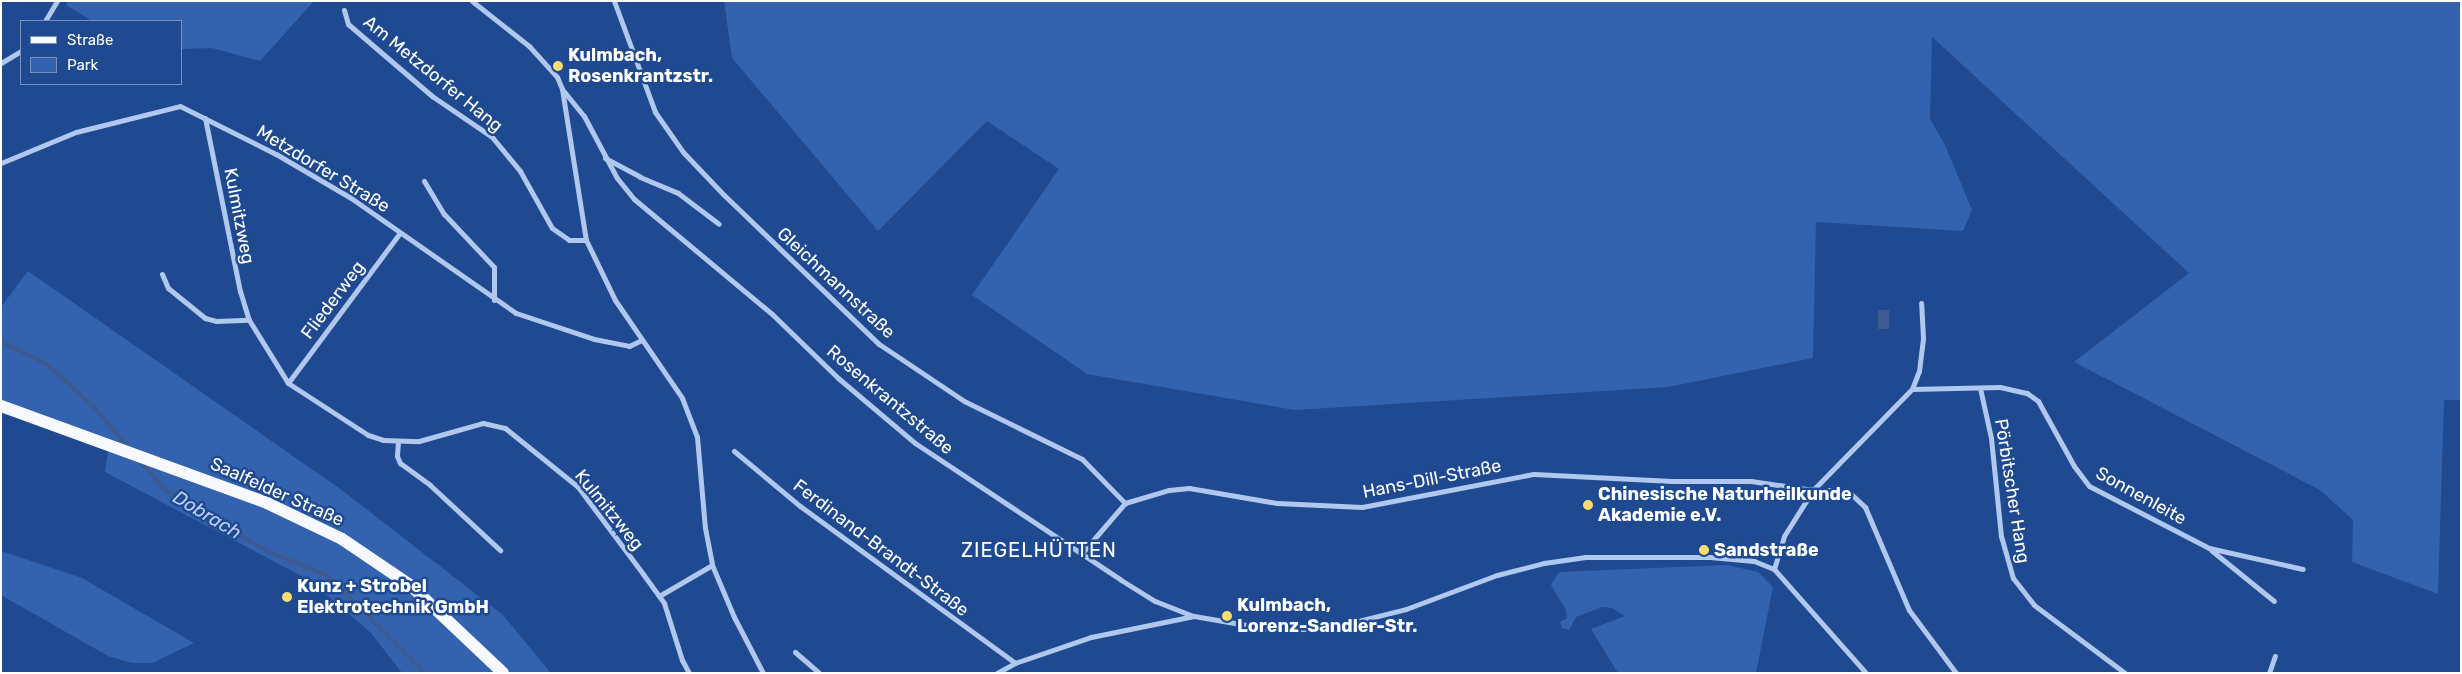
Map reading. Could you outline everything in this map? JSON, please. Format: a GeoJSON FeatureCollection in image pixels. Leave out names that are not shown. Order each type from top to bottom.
{"type":"FeatureCollection","features":[{"type":"Feature","properties":{"kind":"main road","name":"Saalfelder Straße"},"geometry":{"type":"LineString","coordinates":[[1,406],[161,462],[267,503],[342,540],[410,585],[503,673]]}},
{"type":"Feature","properties":{"kind":"street"},"geometry":{"type":"LineString","coordinates":[[46,20],[57,1]]}},
{"type":"Feature","properties":{"kind":"street"},"geometry":{"type":"LineString","coordinates":[[472,1],[529,46],[549,67],[562,89],[586,240],[616,300],[682,398],[697,437],[705,528],[712,565],[734,617],[763,673]]}},
{"type":"Feature","properties":{"kind":"street","name":"Gleichmannstraße"},"geometry":{"type":"LineString","coordinates":[[614,1],[655,112],[683,152],[724,195],[879,344],[964,401],[1082,459],[1125,503]]}},
{"type":"Feature","properties":{"kind":"street","name":"Am Metzdorfer Hang"},"geometry":{"type":"LineString","coordinates":[[344,10],[348,24],[432,96],[492,137],[520,172],[552,228],[569,240],[586,240]]}},
{"type":"Feature","properties":{"kind":"street"},"geometry":{"type":"LineString","coordinates":[[1,63],[20,52]]}},
{"type":"Feature","properties":{"kind":"street","name":"Rosenkrantzstraße"},"geometry":{"type":"LineString","coordinates":[[562,89],[584,116],[605,158],[634,199],[772,314],[838,378],[915,443],[1155,601],[1194,616]]}},
{"type":"Feature","properties":{"kind":"street","name":"Metzdorfer Straße"},"geometry":{"type":"LineString","coordinates":[[1,162],[76,132],[170,107],[187,109],[343,193],[494,300],[516,312],[594,339],[629,346],[642,340]]}},
{"type":"Feature","properties":{"kind":"street","name":"Kulmitzweg"},"geometry":{"type":"LineString","coordinates":[[205,118],[240,291],[249,320],[288,383],[368,435],[398,441],[440,437],[483,423],[506,428],[578,487],[659,596],[689,673]]}},
{"type":"Feature","properties":{"kind":"street"},"geometry":{"type":"LineString","coordinates":[[605,158],[640,178],[678,193],[719,224]]}},
{"type":"Feature","properties":{"kind":"street"},"geometry":{"type":"LineString","coordinates":[[424,181],[444,214],[494,267],[494,300]]}},
{"type":"Feature","properties":{"kind":"street","name":"Fliederweg"},"geometry":{"type":"LineString","coordinates":[[288,383],[400,233]]}},
{"type":"Feature","properties":{"kind":"street"},"geometry":{"type":"LineString","coordinates":[[162,274],[168,288],[205,318],[216,321],[249,320]]}},
{"type":"Feature","properties":{"kind":"street"},"geometry":{"type":"LineString","coordinates":[[1774,569],[1784,536],[1813,490],[1912,389],[1919,372],[1923,338],[1921,303]]}},
{"type":"Feature","properties":{"kind":"street","name":"Sonnenleite"},"geometry":{"type":"LineString","coordinates":[[1980,388],[2000,387],[2027,393],[2038,401],[2074,466],[2090,486],[2209,548],[2303,569]]}},
{"type":"Feature","properties":{"kind":"street"},"geometry":{"type":"LineString","coordinates":[[1912,389],[1980,388]]}},
{"type":"Feature","properties":{"kind":"street","name":"Pörbitscher Hang"},"geometry":{"type":"LineString","coordinates":[[1980,388],[1991,438],[2001,536],[2013,578],[2034,605],[2125,673]]}},
{"type":"Feature","properties":{"kind":"street"},"geometry":{"type":"LineString","coordinates":[[398,441],[397,456],[400,463],[430,485],[500,550]]}},
{"type":"Feature","properties":{"kind":"street","name":"Ferdinand-Brandt-Straße"},"geometry":{"type":"LineString","coordinates":[[734,451],[800,506],[1015,663]]}},
{"type":"Feature","properties":{"kind":"street","name":"Hans-Dill-Straße"},"geometry":{"type":"LineString","coordinates":[[1125,503],[1169,490],[1190,488],[1276,503],[1362,508],[1534,474],[1672,481],[1750,480],[1813,490],[1850,493],[1865,508],[1909,610],[1956,673]]}},
{"type":"Feature","properties":{"kind":"street"},"geometry":{"type":"LineString","coordinates":[[1082,553],[1125,503]]}},
{"type":"Feature","properties":{"kind":"street"},"geometry":{"type":"LineString","coordinates":[[2209,548],[2274,601]]}},
{"type":"Feature","properties":{"kind":"street"},"geometry":{"type":"LineString","coordinates":[[997,673],[1015,663],[1091,637],[1194,616],[1275,630],[1330,628],[1406,609],[1497,575],[1544,563],[1586,557],[1730,557],[1774,569],[1866,673]]}},
{"type":"Feature","properties":{"kind":"street"},"geometry":{"type":"LineString","coordinates":[[659,596],[712,565]]}},
{"type":"Feature","properties":{"kind":"street"},"geometry":{"type":"LineString","coordinates":[[795,652],[820,673]]}},
{"type":"Feature","properties":{"kind":"street"},"geometry":{"type":"LineString","coordinates":[[2269,673],[2275,656]]}},
{"type":"Feature","properties":{"kind":"green space"},"geometry":{"type":"Polygon","coordinates":[[[68,1],[314,1],[260,61],[212,48],[182,49],[182,20],[90,20],[66,5],[68,1]]]}},
{"type":"Feature","properties":{"kind":"green space"},"geometry":{"type":"Polygon","coordinates":[[[724,1],[2461,1],[2461,400],[2444,400],[2438,594],[2352,562],[2353,520],[2320,490],[2074,362],[2189,273],[1932,37],[1930,119],[1945,145],[1972,210],[1963,231],[1816,222],[1813,358],[1668,387],[1295,410],[1087,374],[972,295],[1059,169],[987,121],[878,231],[732,58],[724,1]]]}},
{"type":"Feature","properties":{"kind":"green space"},"geometry":{"type":"Polygon","coordinates":[[[28,271],[343,491],[503,615],[551,673],[402,673],[371,633],[309,580],[105,472],[109,444],[1,406],[1,307],[28,271]]]}},
{"type":"Feature","properties":{"kind":"green space"},"geometry":{"type":"Polygon","coordinates":[[[1,551],[82,578],[194,643],[152,663],[132,663],[108,656],[1,595],[1,551]]]}},
{"type":"Feature","properties":{"kind":"green space"},"geometry":{"type":"Polygon","coordinates":[[[1727,565],[1758,572],[1773,587],[1756,673],[1618,673],[1591,629],[1625,616],[1612,608],[1602,607],[1576,617],[1569,630],[1562,628],[1560,622],[1567,618],[1566,610],[1551,585],[1559,572],[1727,565]]]}},
{"type":"Feature","properties":{"kind":"shaded area"},"geometry":{"type":"Polygon","coordinates":[[[1878,310],[1889,310],[1889,329],[1878,329],[1878,310]]]}},
{"type":"Feature","properties":{"kind":"waterway","name":"Dobrach"},"geometry":{"type":"LineString","coordinates":[[1,342],[47,364],[94,407],[129,448]]}},
{"type":"Feature","properties":{"kind":"waterway","name":"Dobrach"},"geometry":{"type":"LineString","coordinates":[[140,461],[165,490],[265,550],[328,576],[425,673]]}},
{"type":"Feature","properties":{"kind":"place","name":"Kulmbach, Rosenkrantzstr."},"geometry":{"type":"Point","coordinates":[558,66]}},
{"type":"Feature","properties":{"kind":"place","name":"Chinesische Naturheilkunde Akademie e.V."},"geometry":{"type":"Point","coordinates":[1588,505]}},
{"type":"Feature","properties":{"kind":"place","name":"Sandstraße"},"geometry":{"type":"Point","coordinates":[1704,550]}},
{"type":"Feature","properties":{"kind":"place","name":"Kunz + Strobel Elektrotechnik GmbH"},"geometry":{"type":"Point","coordinates":[287,597]}},
{"type":"Feature","properties":{"kind":"place","name":"Kulmbach, Lorenz-Sandler-Str."},"geometry":{"type":"Point","coordinates":[1227,616]}},
{"type":"Feature","properties":{"kind":"district","name":"ZIEGELHÜTTEN"},"geometry":{"type":"Point","coordinates":[1039,550]}}]}
